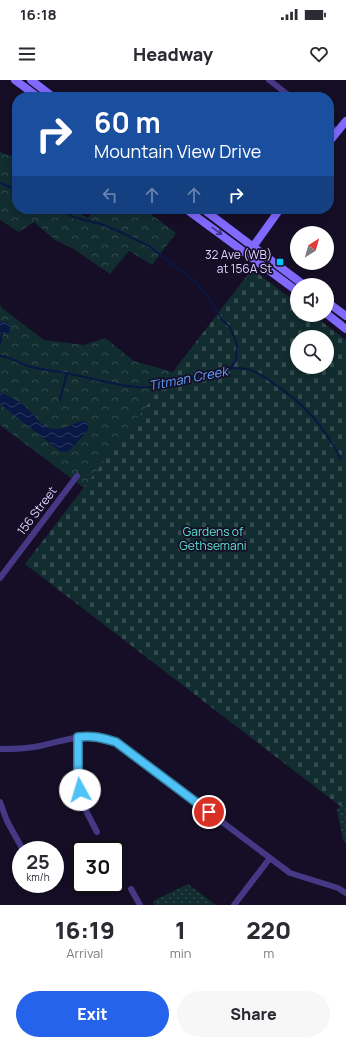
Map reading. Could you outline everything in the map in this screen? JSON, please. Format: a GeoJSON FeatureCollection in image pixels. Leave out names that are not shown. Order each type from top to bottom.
{"type":"FeatureCollection","features":[{"type":"Feature","properties":{"kind":"main road"},"geometry":{"type":"LineString","coordinates":[[15,80],[31,92]]}},
{"type":"Feature","properties":{"kind":"main road"},"geometry":{"type":"LineString","coordinates":[[31,80],[47,92]]}},
{"type":"Feature","properties":{"kind":"main road"},"geometry":{"type":"LineString","coordinates":[[334,136],[346,121]]}},
{"type":"Feature","properties":{"kind":"main road"},"geometry":{"type":"LineString","coordinates":[[193,214],[290,286]]}},
{"type":"Feature","properties":{"kind":"main road"},"geometry":{"type":"LineString","coordinates":[[210,214],[295,278]]}},
{"type":"Feature","properties":{"kind":"main road"},"geometry":{"type":"LineString","coordinates":[[248,254],[276,214]]}},
{"type":"Feature","properties":{"kind":"main road"},"geometry":{"type":"LineString","coordinates":[[334,307],[346,316]]}},
{"type":"Feature","properties":{"kind":"main road"},"geometry":{"type":"LineString","coordinates":[[334,319],[346,328]]}},
{"type":"Feature","properties":{"kind":"street"},"geometry":{"type":"LineString","coordinates":[[269,80],[285,92]]}},
{"type":"Feature","properties":{"kind":"street","name":"156 Street"},"geometry":{"type":"LineString","coordinates":[[0,578],[77,476]]}},
{"type":"Feature","properties":{"kind":"street"},"geometry":{"type":"LineString","coordinates":[[0,749],[12,750],[39,746],[85,736],[100,737],[116,742],[290,872],[338,888],[346,893]]}},
{"type":"Feature","properties":{"kind":"street"},"geometry":{"type":"LineString","coordinates":[[78,737],[78,777],[82,803],[97,832]]}},
{"type":"Feature","properties":{"kind":"street"},"geometry":{"type":"LineString","coordinates":[[0,802],[7,821],[18,841]]}},
{"type":"Feature","properties":{"kind":"street"},"geometry":{"type":"LineString","coordinates":[[234,905],[270,858]]}},
{"type":"Feature","properties":{"kind":"street"},"geometry":{"type":"LineString","coordinates":[[131,890],[140,905]]}},
{"type":"Feature","properties":{"kind":"green space"},"geometry":{"type":"Polygon","coordinates":[[[0,152],[12,156],[12,214],[81,214],[88,218],[91,214],[151,214],[176,233],[152,265],[129,251],[110,274],[72,248],[55,240],[34,222],[19,232],[0,220],[0,152]]]}},
{"type":"Feature","properties":{"kind":"green space","name":"Gardens of Gethsemani"},"geometry":{"type":"Polygon","coordinates":[[[252,269],[290,298],[290,322],[322,322],[333,330],[290,330],[290,374],[334,374],[334,331],[346,340],[346,802],[340,806],[25,564],[252,269]]]}},
{"type":"Feature","properties":{"kind":"green space"},"geometry":{"type":"Polygon","coordinates":[[[0,304],[2,308],[44,340],[84,345],[105,338],[134,361],[173,372],[84,488],[0,425],[0,304]]]}},
{"type":"Feature","properties":{"kind":"green space"},"geometry":{"type":"Polygon","coordinates":[[[346,802],[346,843],[343,840],[337,810],[346,802]]]}},
{"type":"Feature","properties":{"kind":"green space"},"geometry":{"type":"Polygon","coordinates":[[[188,884],[216,905],[154,905],[153,901],[188,884]]]}},
{"type":"Feature","properties":{"kind":"water"},"geometry":{"type":"Polygon","coordinates":[[[0,322],[7,322],[10,328],[9,333],[2,334],[0,332],[0,322]]]}},
{"type":"Feature","properties":{"kind":"water"},"geometry":{"type":"Polygon","coordinates":[[[0,392],[25,406],[44,426],[60,429],[77,422],[85,421],[89,426],[88,430],[69,451],[60,451],[0,404],[0,392]]]}},
{"type":"Feature","properties":{"kind":"waterway"},"geometry":{"type":"LineString","coordinates":[[0,183],[12,188]]}},
{"type":"Feature","properties":{"kind":"waterway"},"geometry":{"type":"LineString","coordinates":[[68,214],[73,217],[101,224],[149,246],[196,282],[211,301],[222,320],[229,326],[235,339],[237,345],[236,360],[230,369]]}},
{"type":"Feature","properties":{"kind":"waterway"},"geometry":{"type":"LineString","coordinates":[[0,343],[2,334]]}},
{"type":"Feature","properties":{"kind":"waterway","name":"Titman Creek"},"geometry":{"type":"LineString","coordinates":[[0,356],[31,367],[119,385],[136,387],[166,385],[223,369],[242,368],[249,370],[257,373],[285,391],[304,407],[320,425],[341,459]]}},
{"type":"Feature","properties":{"kind":"waterway"},"geometry":{"type":"LineString","coordinates":[[60,400],[67,373]]}},
{"type":"Feature","properties":{"kind":"place","name":"32 Ave (WB) at 156A St"},"geometry":{"type":"Point","coordinates":[280,262]}},
{"type":"Feature","properties":{"kind":"route"},"geometry":{"type":"LineString","coordinates":[[80,790],[78,777],[78,737],[100,737],[116,742],[209,812]]}}]}
